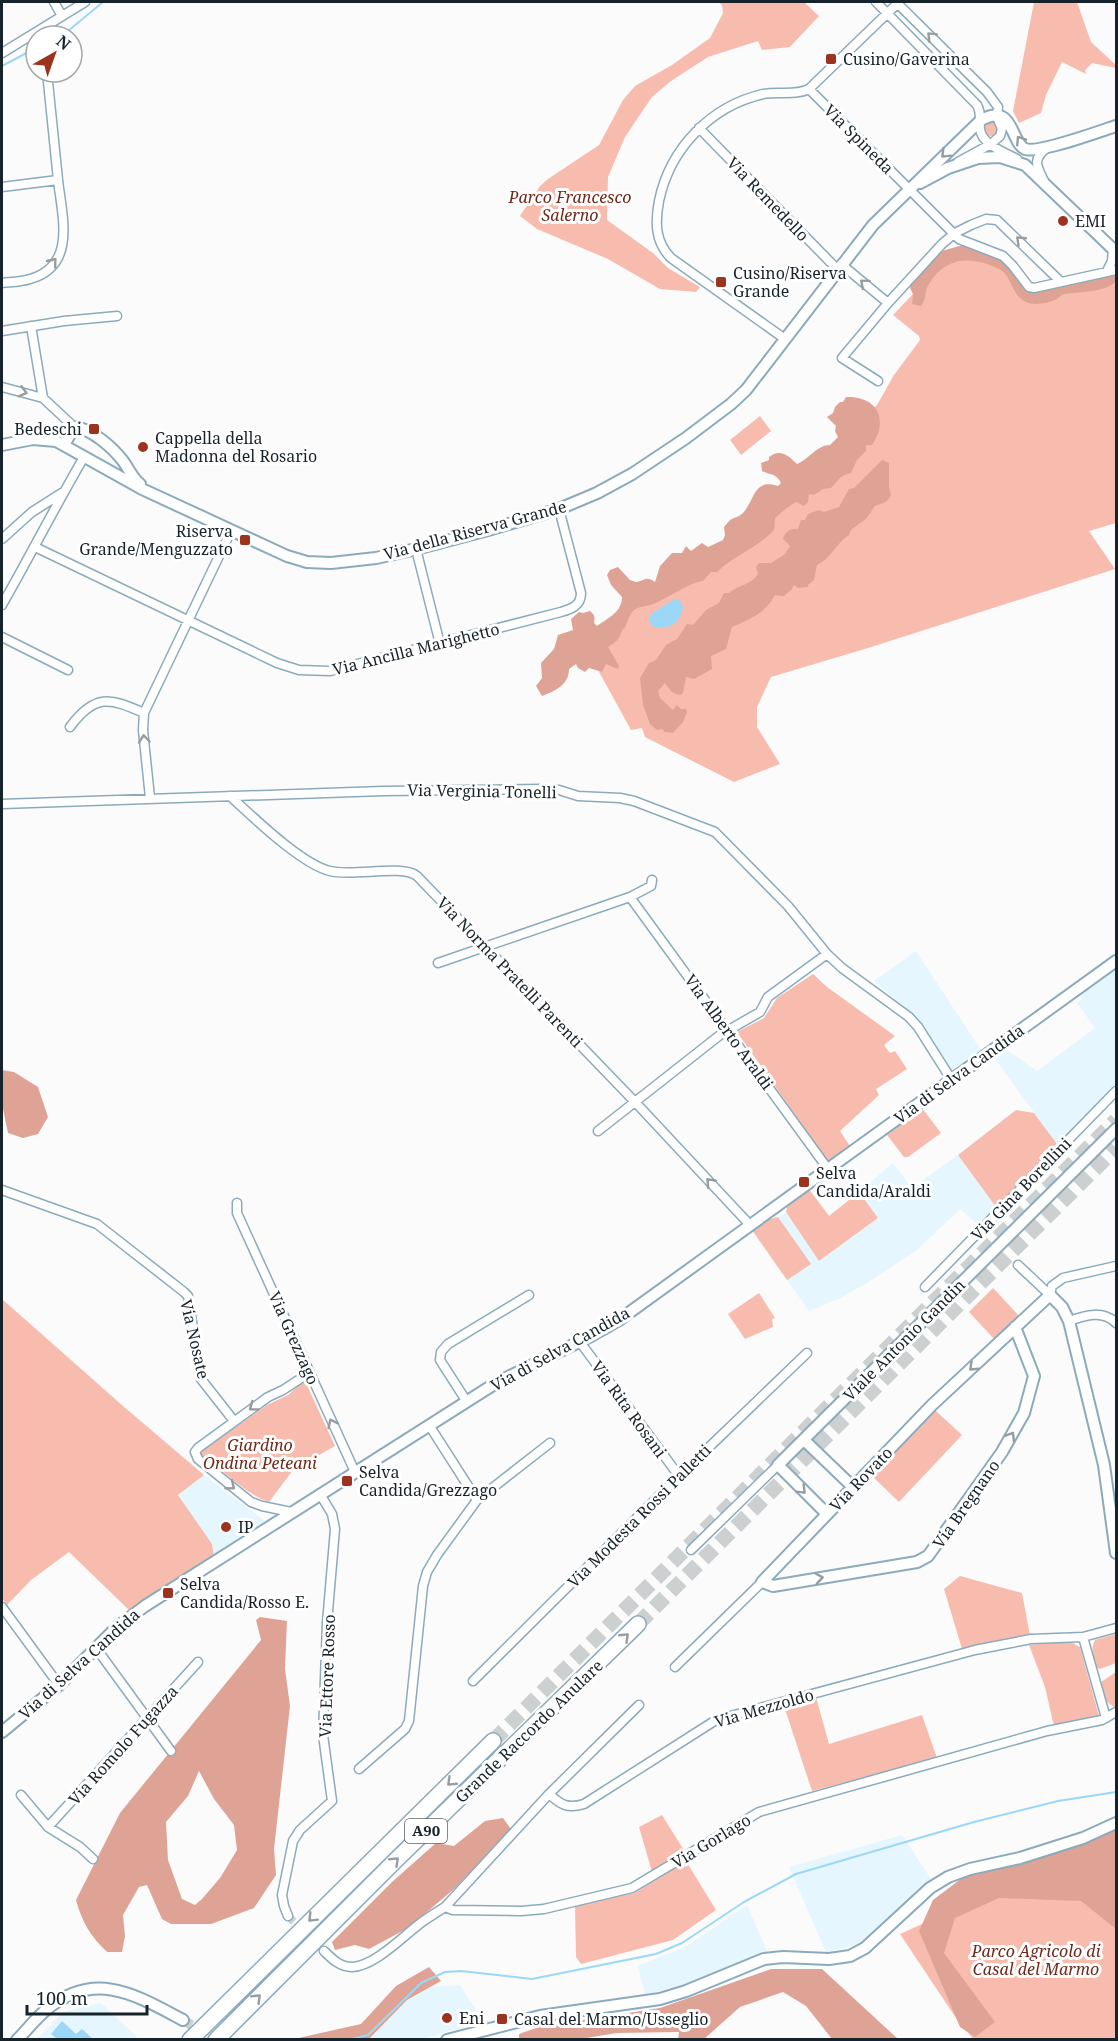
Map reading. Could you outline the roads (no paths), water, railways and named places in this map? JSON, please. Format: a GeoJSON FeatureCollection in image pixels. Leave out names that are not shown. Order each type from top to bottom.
{"type":"FeatureCollection","features":[{"type":"Feature","properties":{"kind":"highway","name":"Grande Raccordo Anulare"},"geometry":{"type":"LineString","coordinates":[[216,2040],[395,1861],[638,1624]]}},
{"type":"Feature","properties":{"kind":"highway","name":"Grande Raccordo Anulare"},"geometry":{"type":"LineString","coordinates":[[190,2040],[493,1741]]}},
{"type":"Feature","properties":{"kind":"street"},"geometry":{"type":"LineString","coordinates":[[54,2],[62,16]]}},
{"type":"Feature","properties":{"kind":"street"},"geometry":{"type":"LineString","coordinates":[[2,53],[86,2]]}},
{"type":"Feature","properties":{"kind":"street"},"geometry":{"type":"LineString","coordinates":[[876,2],[975,103],[981,120],[980,134],[1044,181],[1115,250],[1112,270],[1034,288],[1029,287],[1003,256],[958,236]]}},
{"type":"Feature","properties":{"kind":"street"},"geometry":{"type":"LineString","coordinates":[[785,339],[671,258],[660,243],[657,216],[663,186],[675,159],[699,128],[719,112],[747,100],[766,94],[803,92],[809,89],[897,2],[994,100],[999,109],[997,117],[1001,126],[1001,133],[991,144],[909,189]]}},
{"type":"Feature","properties":{"kind":"street"},"geometry":{"type":"LineString","coordinates":[[2,283],[39,276],[59,257],[64,232],[48,84]]}},
{"type":"Feature","properties":{"kind":"street","name":"Via Spineda"},"geometry":{"type":"LineString","coordinates":[[809,89],[958,236]]}},
{"type":"Feature","properties":{"kind":"street"},"geometry":{"type":"LineString","coordinates":[[981,120],[987,117],[997,117],[1008,122],[1024,148],[1029,150],[1049,147],[1116,126]]}},
{"type":"Feature","properties":{"kind":"street","name":"Via della Riserva Grande"},"geometry":{"type":"LineString","coordinates":[[64,445],[231,531],[287,556],[312,562],[346,562],[416,549],[560,509],[627,477],[720,412],[750,386],[839,266],[873,225],[981,120]]}},
{"type":"Feature","properties":{"kind":"street","name":"Via Remedello"},"geometry":{"type":"LineString","coordinates":[[699,128],[839,266],[888,303]]}},
{"type":"Feature","properties":{"kind":"street"},"geometry":{"type":"LineString","coordinates":[[1044,181],[1037,161],[1040,154],[1049,147]]}},
{"type":"Feature","properties":{"kind":"street"},"geometry":{"type":"LineString","coordinates":[[948,168],[975,158],[988,157],[1003,158],[1025,165]]}},
{"type":"Feature","properties":{"kind":"street"},"geometry":{"type":"LineString","coordinates":[[2,187],[58,180]]}},
{"type":"Feature","properties":{"kind":"street"},"geometry":{"type":"LineString","coordinates":[[878,381],[842,358],[942,244],[958,236],[971,225],[986,219],[997,220],[1061,282]]}},
{"type":"Feature","properties":{"kind":"street"},"geometry":{"type":"LineString","coordinates":[[2,331],[78,319],[117,316]]}},
{"type":"Feature","properties":{"kind":"street"},"geometry":{"type":"LineString","coordinates":[[31,326],[43,398]]}},
{"type":"Feature","properties":{"kind":"street"},"geometry":{"type":"LineString","coordinates":[[2,387],[43,398],[74,427],[64,445],[44,439],[2,445]]}},
{"type":"Feature","properties":{"kind":"street","name":"Via della Riserva Grande"},"geometry":{"type":"LineString","coordinates":[[74,427],[81,427],[92,434],[119,457],[136,480],[150,491]]}},
{"type":"Feature","properties":{"kind":"street"},"geometry":{"type":"LineString","coordinates":[[2,605],[55,512],[62,492],[84,457]]}},
{"type":"Feature","properties":{"kind":"street"},"geometry":{"type":"LineString","coordinates":[[111,471],[119,463],[119,457]]}},
{"type":"Feature","properties":{"kind":"street"},"geometry":{"type":"LineString","coordinates":[[2,539],[32,512],[62,492]]}},
{"type":"Feature","properties":{"kind":"street","name":"Via Ancilla Marighetto"},"geometry":{"type":"LineString","coordinates":[[35,548],[277,663],[303,671],[322,672],[345,669],[570,610],[578,603],[581,594],[560,509]]}},
{"type":"Feature","properties":{"kind":"street"},"geometry":{"type":"LineString","coordinates":[[150,798],[143,730],[144,713],[231,531]]}},
{"type":"Feature","properties":{"kind":"street"},"geometry":{"type":"LineString","coordinates":[[416,549],[440,644]]}},
{"type":"Feature","properties":{"kind":"street"},"geometry":{"type":"LineString","coordinates":[[2,638],[68,670]]}},
{"type":"Feature","properties":{"kind":"street"},"geometry":{"type":"LineString","coordinates":[[70,727],[84,711],[103,701],[117,701],[144,713]]}},
{"type":"Feature","properties":{"kind":"street","name":"Via Verginia Tonelli"},"geometry":{"type":"LineString","coordinates":[[2,804],[383,790],[541,789],[559,790],[578,796],[634,801],[715,832],[788,906],[827,954],[842,968],[909,1017],[918,1027],[951,1079]]}},
{"type":"Feature","properties":{"kind":"street","name":"Via Norma Pratelli Parenti"},"geometry":{"type":"LineString","coordinates":[[230,796],[264,827],[314,865],[334,872],[360,874],[403,871],[414,873],[750,1225]]}},
{"type":"Feature","properties":{"kind":"street"},"geometry":{"type":"LineString","coordinates":[[438,963],[630,897],[651,886],[652,880]]}},
{"type":"Feature","properties":{"kind":"street","name":"Via Alberto Araldi"},"geometry":{"type":"LineString","coordinates":[[630,897],[828,1169]]}},
{"type":"Feature","properties":{"kind":"street"},"geometry":{"type":"LineString","coordinates":[[598,1131],[728,1030],[760,1012],[768,998],[827,954]]}},
{"type":"Feature","properties":{"kind":"street","name":"Via di Selva Candida"},"geometry":{"type":"LineString","coordinates":[[2,1732],[59,1685],[117,1627],[145,1606],[429,1425],[515,1373],[580,1342],[619,1320],[1116,961]]}},
{"type":"Feature","properties":{"kind":"street","name":"Via Gina Borellini"},"geometry":{"type":"LineString","coordinates":[[925,1287],[1116,1091]]}},
{"type":"Feature","properties":{"kind":"street","name":"Viale Antonio Gandin"},"geometry":{"type":"LineString","coordinates":[[691,1550],[1116,1129]]}},
{"type":"Feature","properties":{"kind":"street","name":"Via Nosate"},"geometry":{"type":"LineString","coordinates":[[2,1190],[97,1224],[184,1292],[188,1296],[201,1379],[234,1421]]}},
{"type":"Feature","properties":{"kind":"street","name":"Via Grezzago"},"geometry":{"type":"LineString","coordinates":[[237,1203],[237,1213],[355,1472]]}},
{"type":"Feature","properties":{"kind":"street"},"geometry":{"type":"LineString","coordinates":[[1018,1265],[1062,1307],[1070,1321],[1104,1465],[1116,1553]]}},
{"type":"Feature","properties":{"kind":"street"},"geometry":{"type":"LineString","coordinates":[[1050,1295],[1052,1286],[1060,1279],[1116,1266]]}},
{"type":"Feature","properties":{"kind":"street"},"geometry":{"type":"LineString","coordinates":[[467,1402],[440,1360],[442,1349],[529,1294]]}},
{"type":"Feature","properties":{"kind":"street","name":"Via Rovato"},"geometry":{"type":"LineString","coordinates":[[675,1667],[762,1582],[932,1405],[1050,1295]]}},
{"type":"Feature","properties":{"kind":"street"},"geometry":{"type":"LineString","coordinates":[[1070,1321],[1099,1314],[1116,1323]]}},
{"type":"Feature","properties":{"kind":"street","name":"Via Bregnano"},"geometry":{"type":"LineString","coordinates":[[762,1582],[772,1586],[917,1562],[930,1555],[1002,1452],[1024,1413],[1034,1376],[1015,1327]]}},
{"type":"Feature","properties":{"kind":"street","name":"Via Rita Rosani"},"geometry":{"type":"LineString","coordinates":[[580,1342],[679,1476]]}},
{"type":"Feature","properties":{"kind":"street","name":"Via Modesta Rossi Palletti"},"geometry":{"type":"LineString","coordinates":[[473,1681],[679,1476],[807,1353]]}},
{"type":"Feature","properties":{"kind":"street"},"geometry":{"type":"LineString","coordinates":[[291,1512],[262,1506],[247,1500],[196,1456],[196,1449],[268,1396],[283,1390],[309,1373]]}},
{"type":"Feature","properties":{"kind":"street"},"geometry":{"type":"LineString","coordinates":[[429,1425],[477,1500]]}},
{"type":"Feature","properties":{"kind":"street"},"geometry":{"type":"LineString","coordinates":[[804,1440],[854,1488]]}},
{"type":"Feature","properties":{"kind":"street"},"geometry":{"type":"LineString","coordinates":[[358,1769],[408,1725],[425,1577],[436,1555],[477,1500],[550,1443]]}},
{"type":"Feature","properties":{"kind":"street"},"geometry":{"type":"LineString","coordinates":[[778,1465],[827,1514]]}},
{"type":"Feature","properties":{"kind":"street","name":"Via Ettore Rosso"},"geometry":{"type":"LineString","coordinates":[[288,1916],[282,1895],[293,1841],[300,1830],[332,1801],[323,1735],[327,1623],[335,1525],[328,1506],[320,1494]]}},
{"type":"Feature","properties":{"kind":"street"},"geometry":{"type":"LineString","coordinates":[[2,1607],[59,1685]]}},
{"type":"Feature","properties":{"kind":"street","name":"Via Mezzoldo"},"geometry":{"type":"LineString","coordinates":[[549,1794],[566,1807],[584,1804],[716,1720],[975,1650],[1031,1640],[1083,1637],[1116,1628]]}},
{"type":"Feature","properties":{"kind":"street"},"geometry":{"type":"LineString","coordinates":[[1083,1637],[1106,1718]]}},
{"type":"Feature","properties":{"kind":"street"},"geometry":{"type":"LineString","coordinates":[[96,1648],[171,1750]]}},
{"type":"Feature","properties":{"kind":"street","name":"Via Romolo Fugazza"},"geometry":{"type":"LineString","coordinates":[[48,1827],[198,1662]]}},
{"type":"Feature","properties":{"kind":"street"},"geometry":{"type":"LineString","coordinates":[[324,1951],[336,1962],[346,1966],[369,1962],[445,1907],[549,1794],[639,1704]]}},
{"type":"Feature","properties":{"kind":"street","name":"Via Gorlago"},"geometry":{"type":"LineString","coordinates":[[445,1907],[453,1910],[532,1910],[606,1896],[632,1888],[759,1812],[1047,1731],[1106,1718],[1116,1712]]}},
{"type":"Feature","properties":{"kind":"street"},"geometry":{"type":"LineString","coordinates":[[21,1795],[48,1827],[80,1847],[93,1859]]}},
{"type":"Feature","properties":{"kind":"street"},"geometry":{"type":"LineString","coordinates":[[447,2040],[540,2016],[660,1999],[686,1991],[764,1959],[783,1957],[829,1959],[850,1956],[865,1948],[939,1882],[965,1870],[1020,1858],[1083,1838],[1116,1823]]}},
{"type":"Feature","properties":{"kind":"street"},"geometry":{"type":"LineString","coordinates":[[17,2040],[53,2005],[70,1995],[90,1990],[108,1989],[130,1993],[183,2020]]}},
{"type":"Feature","properties":{"kind":"water"},"geometry":{"type":"Polygon","coordinates":[[[673,600],[679,600],[683,606],[677,621],[663,628],[652,626],[649,620],[651,614],[673,600]]]}},
{"type":"Feature","properties":{"kind":"water"},"geometry":{"type":"Polygon","coordinates":[[[62,2021],[76,2034],[82,2029],[93,2039],[57,2039],[51,2034],[62,2021]]]}},
{"type":"Feature","properties":{"kind":"waterway"},"geometry":{"type":"LineString","coordinates":[[76,24],[103,2]]}},
{"type":"Feature","properties":{"kind":"waterway"},"geometry":{"type":"LineString","coordinates":[[2,66],[24,54]]}},
{"type":"Feature","properties":{"kind":"waterway"},"geometry":{"type":"LineString","coordinates":[[348,2040],[368,2035],[421,1983],[445,1972],[461,1971],[532,1979],[656,1954],[682,1943],[744,1902],[796,1874],[974,1822],[1058,1801],[1116,1792]]}},
{"type":"Feature","properties":{"kind":"tunnel"},"geometry":{"type":"LineString","coordinates":[[493,1741],[1116,1120]]}},
{"type":"Feature","properties":{"kind":"tunnel"},"geometry":{"type":"LineString","coordinates":[[638,1624],[1116,1148]]}},
{"type":"Feature","properties":{"kind":"tunnel"},"geometry":{"type":"LineString","coordinates":[[288,1916],[324,1951]]}},
{"type":"Feature","properties":{"kind":"tunnel"},"geometry":{"type":"LineString","coordinates":[[183,2020],[216,2040]]}},
{"type":"Feature","properties":{"kind":"place","name":"Cusino/Gaverina"},"geometry":{"type":"Point","coordinates":[831,59]}},
{"type":"Feature","properties":{"kind":"place","name":"EMI"},"geometry":{"type":"Point","coordinates":[1063,221]}},
{"type":"Feature","properties":{"kind":"place","name":"Cusino/Riserva Grande"},"geometry":{"type":"Point","coordinates":[721,282]}},
{"type":"Feature","properties":{"kind":"place","name":"Bedeschi"},"geometry":{"type":"Point","coordinates":[94,429]}},
{"type":"Feature","properties":{"kind":"place","name":"Cappella della Madonna del Rosario"},"geometry":{"type":"Point","coordinates":[143,447]}},
{"type":"Feature","properties":{"kind":"place","name":"Riserva Grande/Menguzzato"},"geometry":{"type":"Point","coordinates":[245,540]}},
{"type":"Feature","properties":{"kind":"place","name":"Selva Candida/Araldi"},"geometry":{"type":"Point","coordinates":[804,1182]}},
{"type":"Feature","properties":{"kind":"place","name":"Selva Candida/Grezzago"},"geometry":{"type":"Point","coordinates":[347,1481]}},
{"type":"Feature","properties":{"kind":"place","name":"IP"},"geometry":{"type":"Point","coordinates":[226,1527]}},
{"type":"Feature","properties":{"kind":"place","name":"Selva Candida/Rosso E."},"geometry":{"type":"Point","coordinates":[168,1593]}},
{"type":"Feature","properties":{"kind":"place","name":"Eni"},"geometry":{"type":"Point","coordinates":[447,2018]}},
{"type":"Feature","properties":{"kind":"place","name":"Casal del Marmo/Usseglio"},"geometry":{"type":"Point","coordinates":[502,2019]}},
{"type":"Feature","properties":{"kind":"park label","name":"Parco Francesco Salerno"},"geometry":{"type":"Point","coordinates":[570,206]}},
{"type":"Feature","properties":{"kind":"park label","name":"Giardino Ondina Peteani"},"geometry":{"type":"Point","coordinates":[260,1454]}},
{"type":"Feature","properties":{"kind":"park label","name":"Parco Agricolo di Casal del Marmo"},"geometry":{"type":"Point","coordinates":[1036,1960]}}]}
